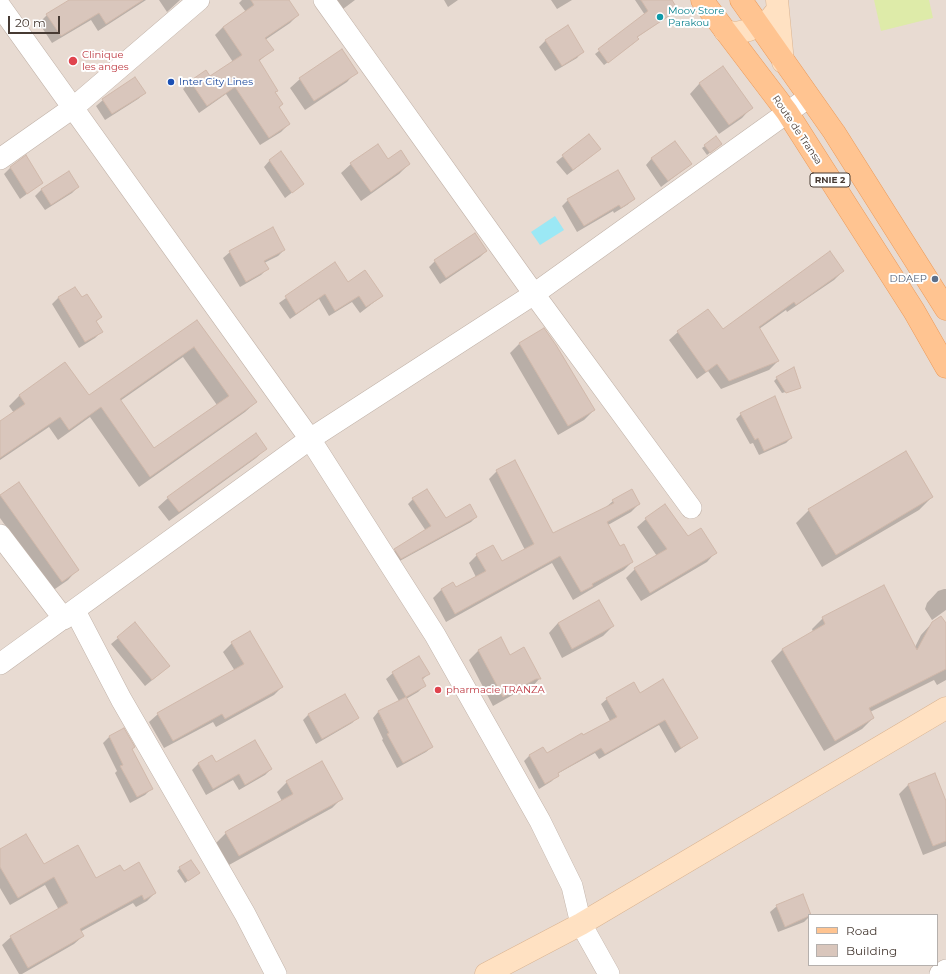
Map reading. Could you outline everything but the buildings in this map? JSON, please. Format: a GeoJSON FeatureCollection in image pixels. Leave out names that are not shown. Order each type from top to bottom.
{"type":"FeatureCollection","features":[{"type":"Feature","properties":{"kind":"main road","name":"Route de Transa"},"geometry":{"type":"LineString","coordinates":[[702,0],[787,112],[914,311],[946,367]]}},
{"type":"Feature","properties":{"kind":"main road","name":"RNIE 2"},"geometry":{"type":"LineString","coordinates":[[741,0],[783,62],[834,132],[946,309]]}},
{"type":"Feature","properties":{"kind":"street"},"geometry":{"type":"LineString","coordinates":[[0,159],[74,107],[199,0]]}},
{"type":"Feature","properties":{"kind":"street"},"geometry":{"type":"LineString","coordinates":[[324,0],[534,294],[691,508]]}},
{"type":"Feature","properties":{"kind":"street"},"geometry":{"type":"LineString","coordinates":[[725,31],[736,33],[759,26],[770,19],[777,5]]}},
{"type":"Feature","properties":{"kind":"street"},"geometry":{"type":"LineString","coordinates":[[777,5],[783,62]]}},
{"type":"Feature","properties":{"kind":"street"},"geometry":{"type":"LineString","coordinates":[[0,6],[74,107],[310,439],[435,635],[532,808],[572,886],[581,924],[609,974]]}},
{"type":"Feature","properties":{"kind":"street"},"geometry":{"type":"LineString","coordinates":[[0,664],[310,439],[534,294],[809,97]]}},
{"type":"Feature","properties":{"kind":"street"},"geometry":{"type":"LineString","coordinates":[[0,535],[69,615],[121,699],[241,907],[276,974]]}},
{"type":"Feature","properties":{"kind":"street"},"geometry":{"type":"LineString","coordinates":[[486,974],[581,924],[946,708]]}},
{"type":"Feature","properties":{"kind":"street"},"geometry":{"type":"LineString","coordinates":[[940,974],[946,970]]}},
{"type":"Feature","properties":{"kind":"shaded area"},"geometry":{"type":"Polygon","coordinates":[[[0,0],[946,0],[946,974],[0,974],[0,0]]]}},
{"type":"Feature","properties":{"kind":"green space"},"geometry":{"type":"Polygon","coordinates":[[[874,0],[929,0],[933,18],[881,31],[874,0]]]}},
{"type":"Feature","properties":{"kind":"water"},"geometry":{"type":"Polygon","coordinates":[[[555,216],[564,230],[540,245],[531,232],[555,216]]]}},
{"type":"Feature","properties":{"kind":"place","name":"Moov Store Parakou"},"geometry":{"type":"Point","coordinates":[660,17]}},
{"type":"Feature","properties":{"kind":"place","name":"Clinique les anges"},"geometry":{"type":"Point","coordinates":[73,61]}},
{"type":"Feature","properties":{"kind":"place","name":"Inter City Lines"},"geometry":{"type":"Point","coordinates":[171,82]}},
{"type":"Feature","properties":{"kind":"place","name":"DDAEP"},"geometry":{"type":"Point","coordinates":[935,279]}},
{"type":"Feature","properties":{"kind":"place","name":"pharmacie TRANZA"},"geometry":{"type":"Point","coordinates":[438,690]}}]}
